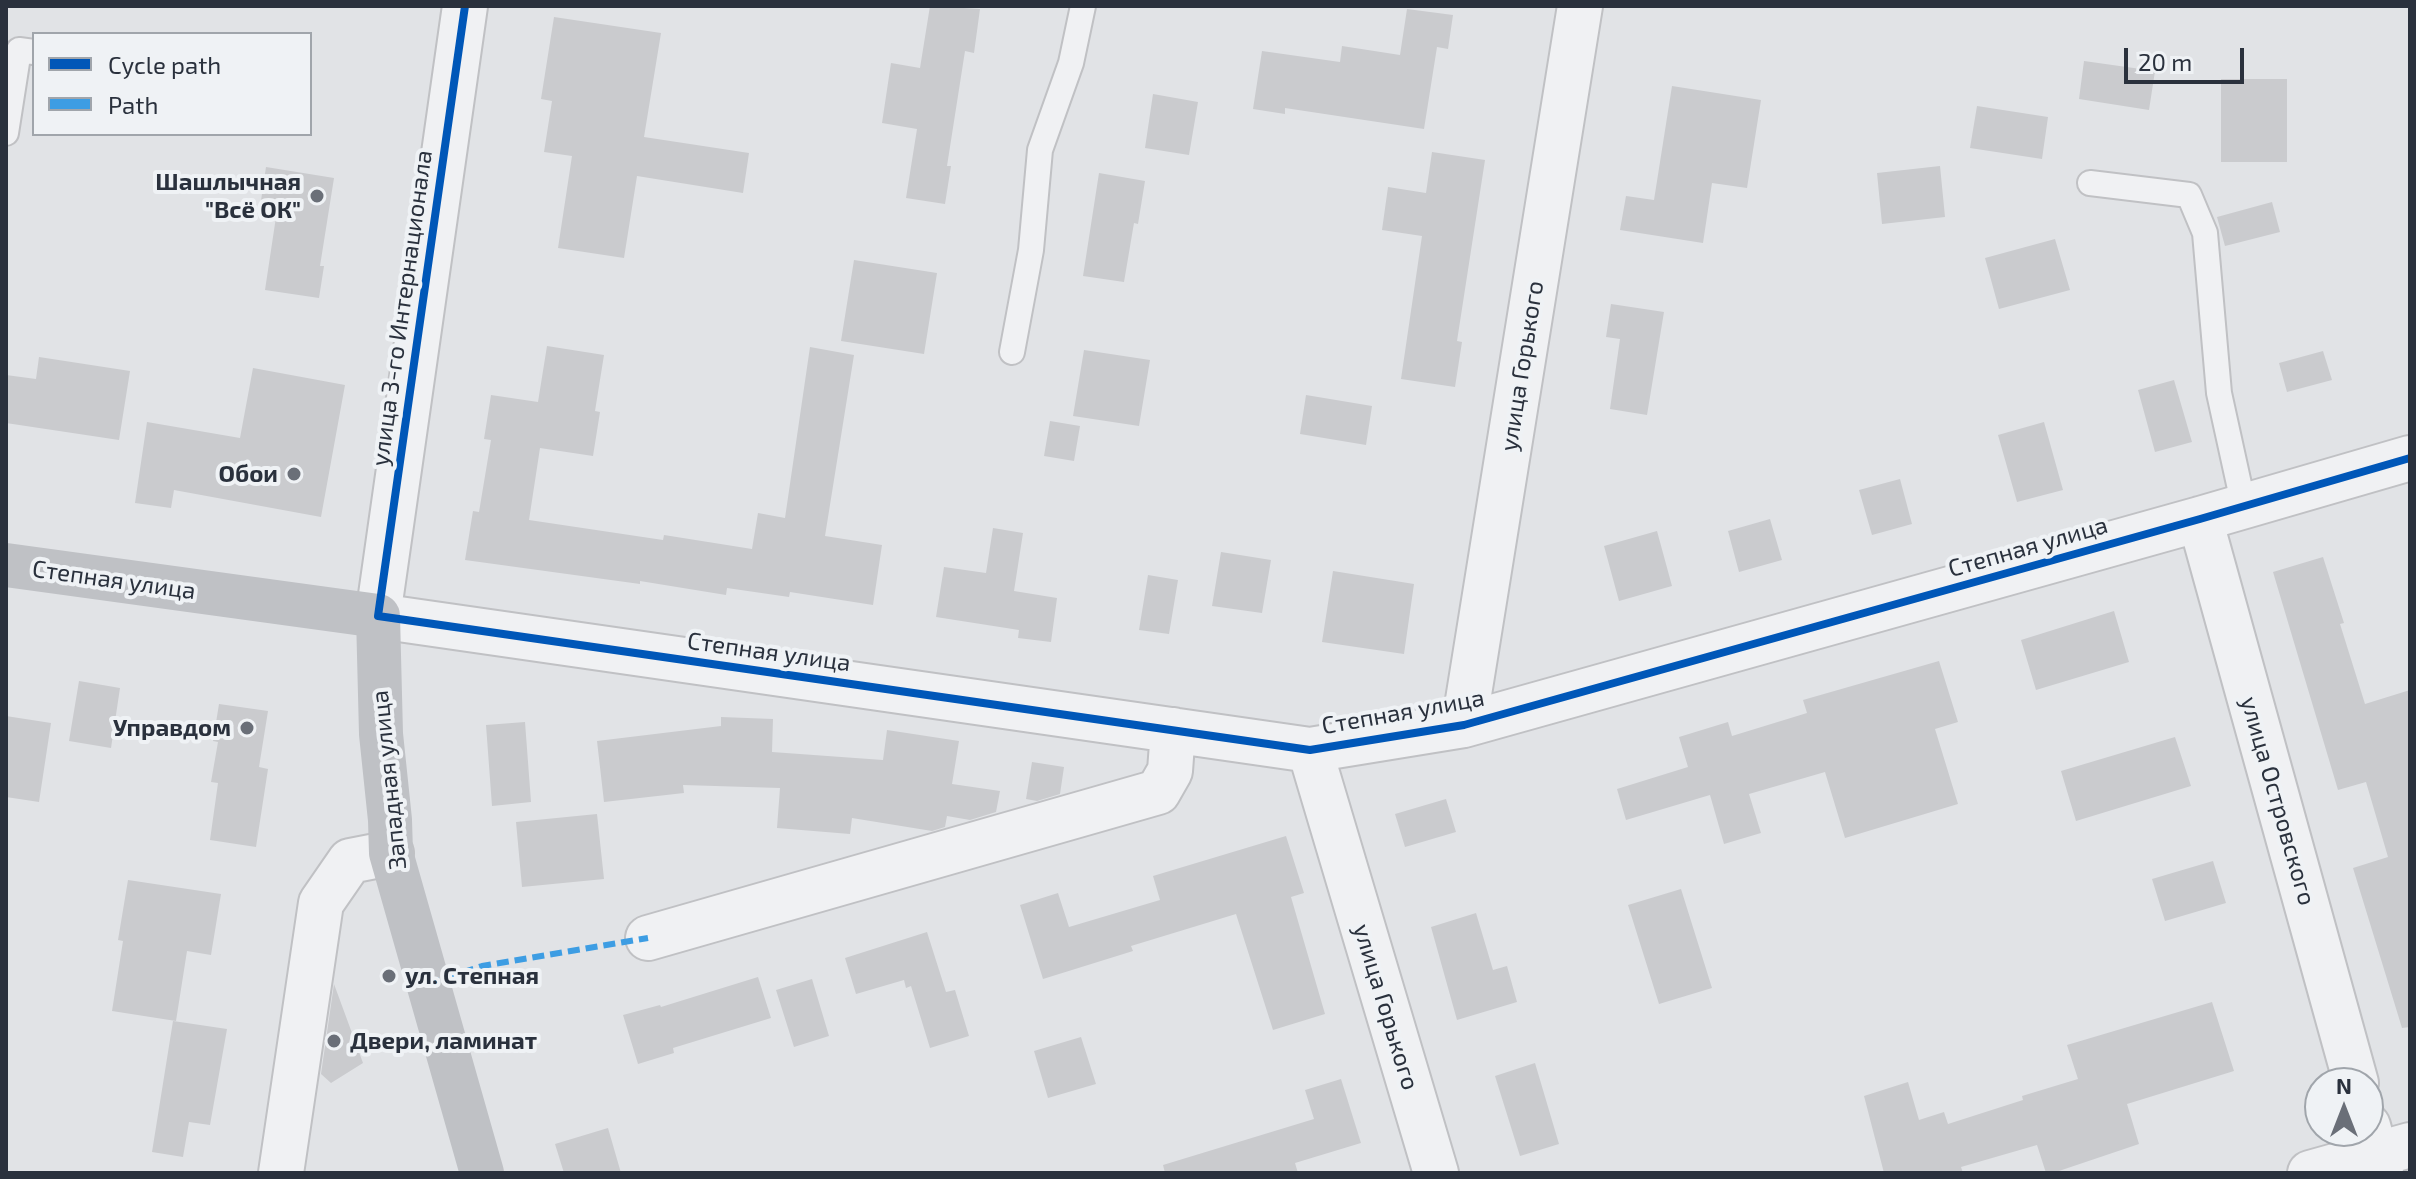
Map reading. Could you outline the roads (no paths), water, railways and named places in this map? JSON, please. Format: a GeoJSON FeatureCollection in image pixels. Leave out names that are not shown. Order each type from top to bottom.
{"type":"FeatureCollection","features":[{"type":"Feature","properties":{"kind":"main road","name":"Степная улица"},"geometry":{"type":"LineString","coordinates":[[6,565],[378,616]]}},
{"type":"Feature","properties":{"kind":"main road","name":"Западная улица"},"geometry":{"type":"LineString","coordinates":[[378,616],[381,734],[391,853],[482,1173]]}},
{"type":"Feature","properties":{"kind":"street","name":"улица 3-го Интернационала"},"geometry":{"type":"LineString","coordinates":[[378,616],[465,6]]}},
{"type":"Feature","properties":{"kind":"street","name":"улица Горького"},"geometry":{"type":"LineString","coordinates":[[1464,725],[1580,6]]}},
{"type":"Feature","properties":{"kind":"street","name":"Степная улица"},"geometry":{"type":"LineString","coordinates":[[378,616],[1310,750],[1464,725],[2410,458]]}},
{"type":"Feature","properties":{"kind":"street","name":"улица Островского"},"geometry":{"type":"LineString","coordinates":[[2200,519],[2352,1067]]}},
{"type":"Feature","properties":{"kind":"street"},"geometry":{"type":"LineString","coordinates":[[648,938],[1158,792],[1170,771],[1173,730]]}},
{"type":"Feature","properties":{"kind":"street","name":"улица Горького"},"geometry":{"type":"LineString","coordinates":[[1310,750],[1436,1173]]}},
{"type":"Feature","properties":{"kind":"street"},"geometry":{"type":"LineString","coordinates":[[281,1173],[321,903],[350,861],[391,853]]}},
{"type":"Feature","properties":{"kind":"street"},"geometry":{"type":"LineString","coordinates":[[2310,1173],[2384,1150]]}},
{"type":"Feature","properties":{"kind":"lane"},"geometry":{"type":"LineString","coordinates":[[1012,352],[1031,250],[1040,150],[1071,63],[1083,6]]}},
{"type":"Feature","properties":{"kind":"lane"},"geometry":{"type":"LineString","coordinates":[[6,133],[19,50],[32,52]]}},
{"type":"Feature","properties":{"kind":"lane"},"geometry":{"type":"LineString","coordinates":[[2090,183],[2189,195],[2205,233],[2219,393],[2244,507]]}},
{"type":"Feature","properties":{"kind":"place","name":"Шашлычная \"Всё ОК\""},"geometry":{"type":"Point","coordinates":[317,196]}},
{"type":"Feature","properties":{"kind":"place","name":"Обои"},"geometry":{"type":"Point","coordinates":[294,474]}},
{"type":"Feature","properties":{"kind":"place","name":"Управдом"},"geometry":{"type":"Point","coordinates":[247,728]}},
{"type":"Feature","properties":{"kind":"place","name":"ул. Степная"},"geometry":{"type":"Point","coordinates":[389,976]}},
{"type":"Feature","properties":{"kind":"place","name":"Двери, ламинат"},"geometry":{"type":"Point","coordinates":[334,1041]}}]}
